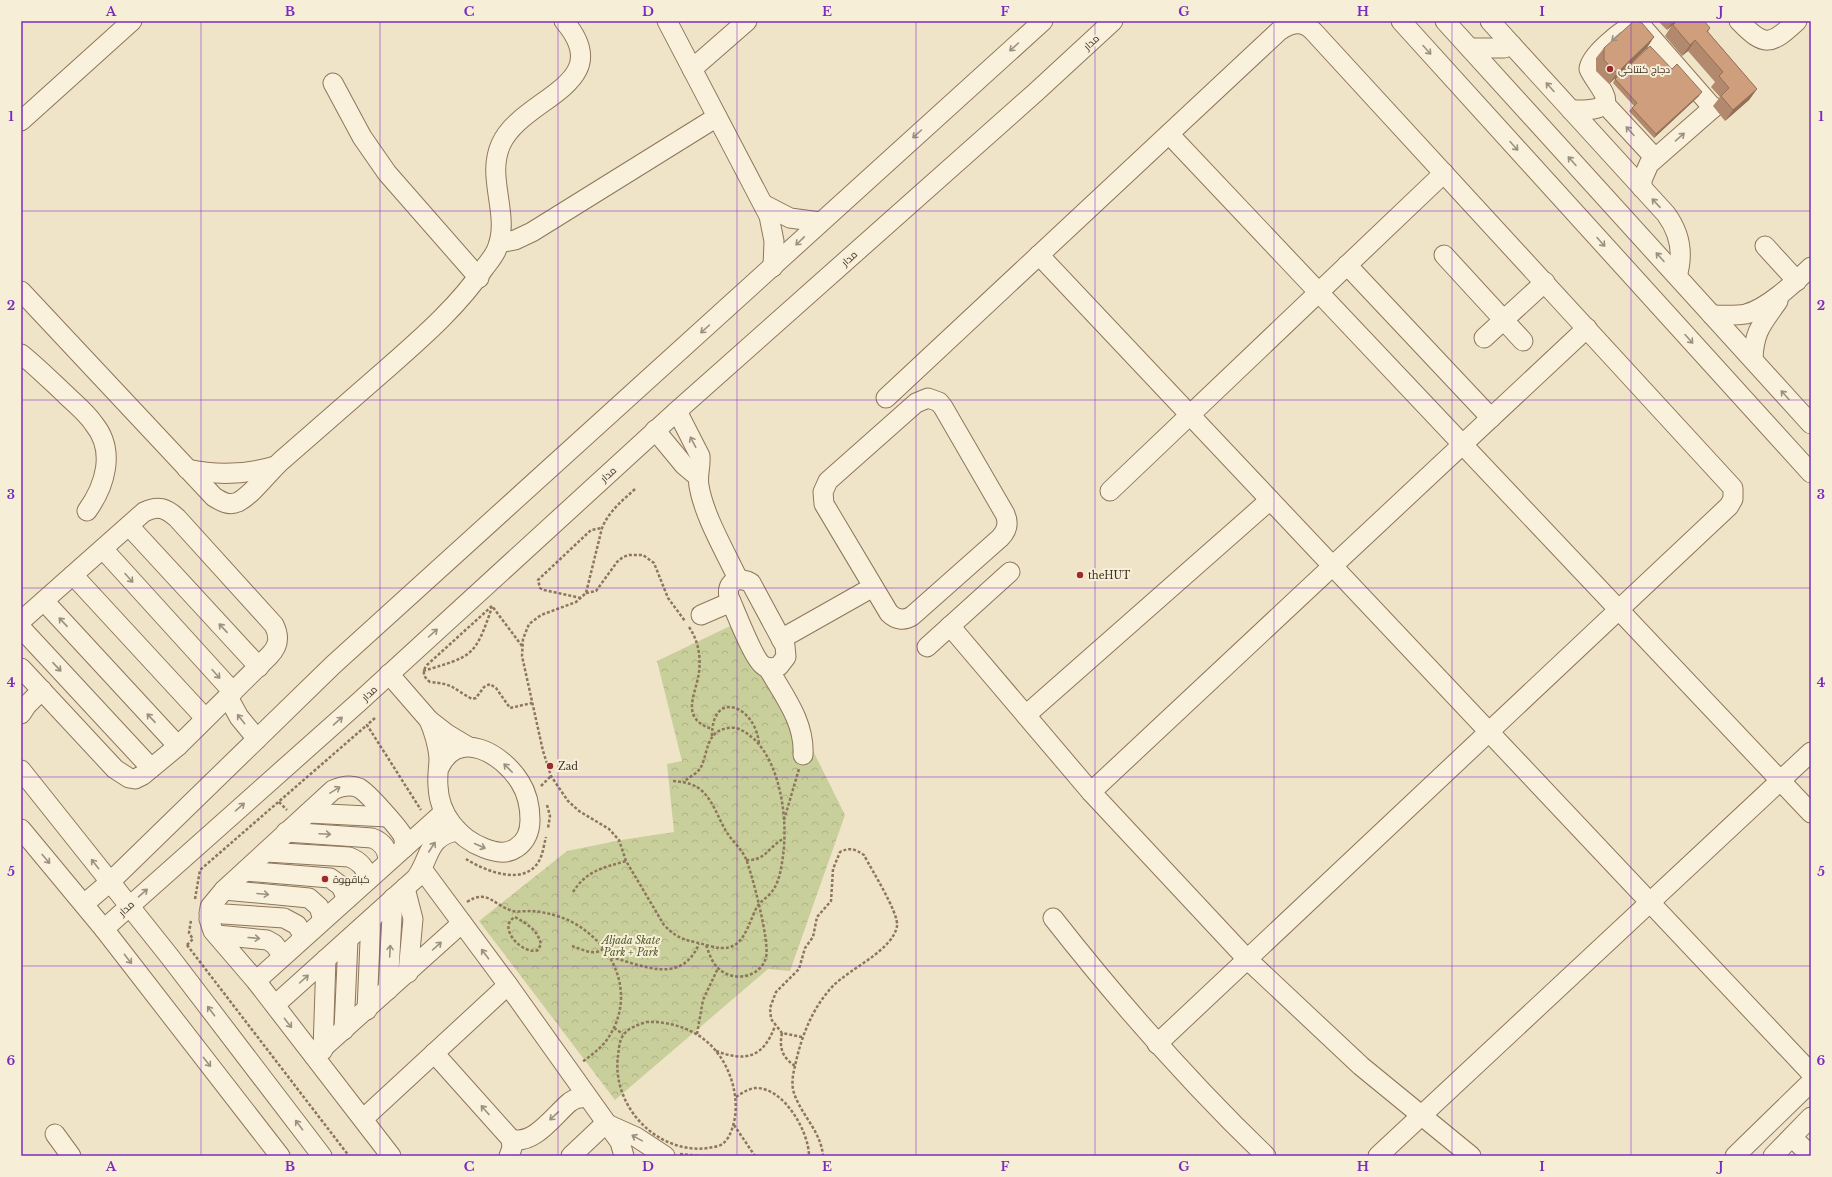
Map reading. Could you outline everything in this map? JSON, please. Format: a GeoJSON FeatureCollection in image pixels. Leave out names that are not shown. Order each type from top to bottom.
{"type":"FeatureCollection","features":[{"type":"Feature","properties":{"kind":"street"},"geometry":{"type":"LineString","coordinates":[[21,121],[132,21]]}},
{"type":"Feature","properties":{"kind":"street"},"geometry":{"type":"LineString","coordinates":[[21,291],[214,497],[221,502],[229,504],[237,503],[244,498],[275,466],[438,323],[478,278],[491,260],[499,243],[502,220],[495,170],[502,143],[519,120],[573,79],[580,63],[580,46],[577,38],[564,21]]}},
{"type":"Feature","properties":{"kind":"street"},"geometry":{"type":"LineString","coordinates":[[667,21],[769,216],[774,235],[773,267]]}},
{"type":"Feature","properties":{"kind":"street"},"geometry":{"type":"LineString","coordinates":[[692,69],[747,21]]}},
{"type":"Feature","properties":{"kind":"street"},"geometry":{"type":"LineString","coordinates":[[84,904],[110,882],[333,665],[1043,21]]}},
{"type":"Feature","properties":{"kind":"street","name":"مدار"},"geometry":{"type":"LineString","coordinates":[[104,929],[128,906],[359,702],[655,430],[1036,92],[1113,21]]}},
{"type":"Feature","properties":{"kind":"street"},"geometry":{"type":"LineString","coordinates":[[1401,21],[1811,473]]}},
{"type":"Feature","properties":{"kind":"street"},"geometry":{"type":"LineString","coordinates":[[1445,21],[1811,424]]}},
{"type":"Feature","properties":{"kind":"street"},"geometry":{"type":"LineString","coordinates":[[1490,21],[1666,214],[1676,230],[1681,248],[1677,276]]}},
{"type":"Feature","properties":{"kind":"street"},"geometry":{"type":"LineString","coordinates":[[1739,21],[1756,37],[1770,40],[1782,34],[1797,21]]}},
{"type":"Feature","properties":{"kind":"street"},"geometry":{"type":"LineString","coordinates":[[886,398],[1280,31],[1292,24],[1301,24],[1313,31],[1728,482],[1734,492],[1733,499],[1729,506],[1157,1044]]}},
{"type":"Feature","properties":{"kind":"street"},"geometry":{"type":"LineString","coordinates":[[1571,110],[1590,110],[1601,107],[1604,103],[1606,98],[1604,93],[1588,69],[1590,61],[1622,32],[1633,25],[1644,29],[1663,43],[1713,108],[1655,158],[1645,172],[1642,180],[1642,188]]}},
{"type":"Feature","properties":{"kind":"street"},"geometry":{"type":"LineString","coordinates":[[1470,48],[1504,48],[1512,45]]}},
{"type":"Feature","properties":{"kind":"street"},"geometry":{"type":"LineString","coordinates":[[333,84],[362,137],[387,173],[478,278]]}},
{"type":"Feature","properties":{"kind":"street"},"geometry":{"type":"LineString","coordinates":[[1604,103],[1655,158]]}},
{"type":"Feature","properties":{"kind":"street"},"geometry":{"type":"LineString","coordinates":[[499,243],[515,240],[532,232],[717,117]]}},
{"type":"Feature","properties":{"kind":"street"},"geometry":{"type":"LineString","coordinates":[[1169,134],[1811,813]]}},
{"type":"Feature","properties":{"kind":"street"},"geometry":{"type":"LineString","coordinates":[[1110,491],[1444,173]]}},
{"type":"Feature","properties":{"kind":"street"},"geometry":{"type":"LineString","coordinates":[[763,204],[790,218],[820,222]]}},
{"type":"Feature","properties":{"kind":"street"},"geometry":{"type":"LineString","coordinates":[[1765,246],[1797,281]]}},
{"type":"Feature","properties":{"kind":"street"},"geometry":{"type":"LineString","coordinates":[[1039,255],[1811,1073]]}},
{"type":"Feature","properties":{"kind":"street"},"geometry":{"type":"LineString","coordinates":[[1444,255],[1523,341]]}},
{"type":"Feature","properties":{"kind":"street"},"geometry":{"type":"LineString","coordinates":[[1347,265],[1492,418]]}},
{"type":"Feature","properties":{"kind":"street"},"geometry":{"type":"LineString","coordinates":[[1712,315],[1747,314],[1783,293],[1811,267]]}},
{"type":"Feature","properties":{"kind":"street"},"geometry":{"type":"LineString","coordinates":[[1484,338],[1545,282]]}},
{"type":"Feature","properties":{"kind":"street"},"geometry":{"type":"LineString","coordinates":[[1753,359],[1755,340],[1760,327],[1783,293]]}},
{"type":"Feature","properties":{"kind":"street"},"geometry":{"type":"LineString","coordinates":[[1091,792],[1587,328]]}},
{"type":"Feature","properties":{"kind":"street"},"geometry":{"type":"LineString","coordinates":[[21,354],[89,418],[101,436],[107,457],[104,479],[100,490],[87,511]]}},
{"type":"Feature","properties":{"kind":"street"},"geometry":{"type":"LineString","coordinates":[[928,398],[934,399],[943,407],[1005,514],[1007,519],[1006,530],[1000,538],[908,618],[903,620],[893,617],[873,587],[824,504],[823,492],[828,481],[916,402],[928,398]]}},
{"type":"Feature","properties":{"kind":"street"},"geometry":{"type":"LineString","coordinates":[[677,411],[700,456],[701,463],[697,476],[706,509],[738,579]]}},
{"type":"Feature","properties":{"kind":"street"},"geometry":{"type":"LineString","coordinates":[[655,430],[684,465],[697,476]]}},
{"type":"Feature","properties":{"kind":"street"},"geometry":{"type":"LineString","coordinates":[[188,469],[205,473],[234,474],[258,471],[275,466]]}},
{"type":"Feature","properties":{"kind":"street"},"geometry":{"type":"LineString","coordinates":[[1026,715],[1270,500]]}},
{"type":"Feature","properties":{"kind":"street"},"geometry":{"type":"LineString","coordinates":[[21,621],[144,512],[152,508],[162,508],[169,511],[177,518],[274,625],[278,633],[279,642],[276,650],[178,746],[135,779],[121,774],[21,668]]}},
{"type":"Feature","properties":{"kind":"street"},"geometry":{"type":"LineString","coordinates":[[129,526],[259,667]]}},
{"type":"Feature","properties":{"kind":"street"},"geometry":{"type":"LineString","coordinates":[[102,549],[230,694],[239,717],[257,739]]}},
{"type":"Feature","properties":{"kind":"street"},"geometry":{"type":"LineString","coordinates":[[926,648],[1010,572]]}},
{"type":"Feature","properties":{"kind":"street"},"geometry":{"type":"LineString","coordinates":[[73,575],[205,718]]}},
{"type":"Feature","properties":{"kind":"street"},"geometry":{"type":"LineString","coordinates":[[768,668],[779,666],[786,657],[786,651],[750,583],[747,580],[738,579],[728,588],[729,597],[759,662],[768,668],[798,722],[802,733],[803,755]]}},
{"type":"Feature","properties":{"kind":"street"},"geometry":{"type":"LineString","coordinates":[[781,639],[873,587]]}},
{"type":"Feature","properties":{"kind":"street"},"geometry":{"type":"LineString","coordinates":[[44,601],[178,746]]}},
{"type":"Feature","properties":{"kind":"street"},"geometry":{"type":"LineString","coordinates":[[701,615],[731,602]]}},
{"type":"Feature","properties":{"kind":"street"},"geometry":{"type":"LineString","coordinates":[[950,626],[1091,792],[1247,959],[1361,1066],[1471,1156]]}},
{"type":"Feature","properties":{"kind":"street"},"geometry":{"type":"LineString","coordinates":[[21,628],[151,768]]}},
{"type":"Feature","properties":{"kind":"street"},"geometry":{"type":"LineString","coordinates":[[388,674],[429,720],[447,734],[467,746],[493,756],[506,765],[514,774],[525,792],[530,814],[530,825],[526,838],[516,848],[502,852],[495,852],[480,847],[468,840],[458,831],[444,812],[438,790],[439,768],[436,739],[429,720]]}},
{"type":"Feature","properties":{"kind":"street"},"geometry":{"type":"LineString","coordinates":[[21,714],[27,705],[42,690]]}},
{"type":"Feature","properties":{"kind":"street"},"geometry":{"type":"LineString","coordinates":[[439,768],[447,755],[467,746]]}},
{"type":"Feature","properties":{"kind":"street"},"geometry":{"type":"LineString","coordinates":[[1378,1156],[1811,752]]}},
{"type":"Feature","properties":{"kind":"street"},"geometry":{"type":"LineString","coordinates":[[21,770],[170,957],[322,1156]]}},
{"type":"Feature","properties":{"kind":"street"},"geometry":{"type":"LineString","coordinates":[[198,911],[213,903],[224,890],[308,812],[333,790],[342,786],[360,788],[368,794],[403,836],[404,848]]}},
{"type":"Feature","properties":{"kind":"street"},"geometry":{"type":"LineString","coordinates":[[308,812],[388,817]]}},
{"type":"Feature","properties":{"kind":"street"},"geometry":{"type":"LineString","coordinates":[[256,981],[444,812]]}},
{"type":"Feature","properties":{"kind":"street"},"geometry":{"type":"LineString","coordinates":[[21,829],[104,929],[280,1156]]}},
{"type":"Feature","properties":{"kind":"street"},"geometry":{"type":"LineString","coordinates":[[275,1005],[416,878],[422,869],[429,850],[436,841],[445,834],[458,831]]}},
{"type":"Feature","properties":{"kind":"street"},"geometry":{"type":"LineString","coordinates":[[286,832],[372,838],[378,840],[386,849],[388,861]]}},
{"type":"Feature","properties":{"kind":"street"},"geometry":{"type":"LineString","coordinates":[[266,852],[349,857],[355,859],[364,868],[368,880]]}},
{"type":"Feature","properties":{"kind":"street"},"geometry":{"type":"LineString","coordinates":[[422,869],[620,1142],[624,1156]]}},
{"type":"Feature","properties":{"kind":"street"},"geometry":{"type":"LineString","coordinates":[[245,871],[330,878],[341,886],[347,899]]}},
{"type":"Feature","properties":{"kind":"street"},"geometry":{"type":"LineString","coordinates":[[224,890],[309,898],[320,907],[323,920]]}},
{"type":"Feature","properties":{"kind":"street"},"geometry":{"type":"LineString","coordinates":[[399,893],[413,919],[408,973]]}},
{"type":"Feature","properties":{"kind":"street"},"geometry":{"type":"LineString","coordinates":[[388,990],[399,893]]}},
{"type":"Feature","properties":{"kind":"street"},"geometry":{"type":"LineString","coordinates":[[198,911],[275,1005],[318,1053],[363,1119],[391,1156]]}},
{"type":"Feature","properties":{"kind":"street"},"geometry":{"type":"LineString","coordinates":[[198,911],[284,918],[296,925],[304,937]]}},
{"type":"Feature","properties":{"kind":"street"},"geometry":{"type":"LineString","coordinates":[[318,1053],[408,973],[458,917]]}},
{"type":"Feature","properties":{"kind":"street"},"geometry":{"type":"LineString","coordinates":[[1053,918],[1111,991],[1157,1044],[1196,1087],[1266,1156]]}},
{"type":"Feature","properties":{"kind":"street"},"geometry":{"type":"LineString","coordinates":[[367,1010],[370,919]]}},
{"type":"Feature","properties":{"kind":"street"},"geometry":{"type":"LineString","coordinates":[[217,935],[267,940],[274,944],[283,956]]}},
{"type":"Feature","properties":{"kind":"street"},"geometry":{"type":"LineString","coordinates":[[344,1030],[348,940]]}},
{"type":"Feature","properties":{"kind":"street"},"geometry":{"type":"LineString","coordinates":[[318,1053],[326,959]]}},
{"type":"Feature","properties":{"kind":"street"},"geometry":{"type":"LineString","coordinates":[[363,1119],[508,986]]}},
{"type":"Feature","properties":{"kind":"street"},"geometry":{"type":"LineString","coordinates":[[434,1053],[510,1147],[521,1140],[531,1137],[570,1102],[575,1099],[587,1097]]}},
{"type":"Feature","properties":{"kind":"street"},"geometry":{"type":"LineString","coordinates":[[1735,1156],[1811,1082]]}},
{"type":"Feature","properties":{"kind":"street"},"geometry":{"type":"LineString","coordinates":[[1773,1156],[1811,1118]]}},
{"type":"Feature","properties":{"kind":"street"},"geometry":{"type":"LineString","coordinates":[[606,1124],[636,1137],[669,1156]]}},
{"type":"Feature","properties":{"kind":"street"},"geometry":{"type":"LineString","coordinates":[[571,1156],[606,1124]]}},
{"type":"Feature","properties":{"kind":"street"},"geometry":{"type":"LineString","coordinates":[[55,1134],[71,1156]]}},
{"type":"Feature","properties":{"kind":"street"},"geometry":{"type":"LineString","coordinates":[[1792,1136],[1811,1156]]}},
{"type":"Feature","properties":{"kind":"path"},"geometry":{"type":"LineString","coordinates":[[635,489],[612,510],[602,528],[586,593],[576,602],[534,619],[524,631],[522,656],[546,764],[559,789],[579,811],[614,834],[622,847],[626,861],[664,925],[682,939],[722,948],[735,945],[745,934],[758,904],[769,895],[778,882],[785,838],[784,821],[774,772],[771,762],[759,744],[744,731],[738,729],[724,729],[712,736]]}},
{"type":"Feature","properties":{"kind":"path"},"geometry":{"type":"LineString","coordinates":[[581,598],[544,590],[540,588],[538,580],[591,530],[602,528]]}},
{"type":"Feature","properties":{"kind":"path"},"geometry":{"type":"LineString","coordinates":[[586,593],[593,593],[596,591],[617,562],[623,557],[629,555],[643,555],[654,563],[668,598],[690,628],[698,645],[700,659],[699,673],[691,701],[691,708],[693,714],[701,724],[712,729]]}},
{"type":"Feature","properties":{"kind":"path"},"geometry":{"type":"LineString","coordinates":[[492,606],[522,647]]}},
{"type":"Feature","properties":{"kind":"path"},"geometry":{"type":"LineString","coordinates":[[423,671],[427,665],[492,606]]}},
{"type":"Feature","properties":{"kind":"path"},"geometry":{"type":"LineString","coordinates":[[423,671],[461,660],[473,650],[482,636],[492,606]]}},
{"type":"Feature","properties":{"kind":"path"},"geometry":{"type":"LineString","coordinates":[[423,671],[426,679],[430,682],[449,684],[472,699],[476,698],[484,687],[490,684],[496,688],[510,708],[532,703]]}},
{"type":"Feature","properties":{"kind":"path"},"geometry":{"type":"LineString","coordinates":[[683,782],[696,773],[700,768],[712,736],[712,729],[718,712],[728,707],[738,708],[752,720],[756,728],[759,744]]}},
{"type":"Feature","properties":{"kind":"path"},"geometry":{"type":"LineString","coordinates":[[170,957],[194,939],[189,933],[198,911],[200,870],[367,725]]}},
{"type":"Feature","properties":{"kind":"path"},"geometry":{"type":"LineString","coordinates":[[784,821],[803,755]]}},
{"type":"Feature","properties":{"kind":"path"},"geometry":{"type":"LineString","coordinates":[[673,781],[683,782],[695,786],[705,794],[746,860],[758,904],[766,946],[766,956],[763,964],[756,971],[740,977],[731,976],[718,968],[712,961],[706,945]]}},
{"type":"Feature","properties":{"kind":"path"},"geometry":{"type":"LineString","coordinates":[[746,860],[760,859],[779,841],[785,838]]}},
{"type":"Feature","properties":{"kind":"path"},"geometry":{"type":"LineString","coordinates":[[802,1037],[782,1033],[775,1026],[770,1014],[772,1000],[782,985],[798,969],[806,948],[813,938],[817,917],[832,901],[833,869],[840,852],[846,849],[857,850],[864,855],[892,907],[897,917],[897,926],[892,938],[886,946],[843,976],[832,986],[820,1004],[802,1037],[795,1066],[793,1080],[794,1093],[820,1141],[823,1156]]}},
{"type":"Feature","properties":{"kind":"path"},"geometry":{"type":"LineString","coordinates":[[573,892],[578,883],[593,871],[626,861]]}},
{"type":"Feature","properties":{"kind":"path"},"geometry":{"type":"LineString","coordinates":[[458,917],[478,896],[485,897],[513,911],[542,912],[563,918],[584,930],[604,948],[610,956],[619,978],[620,989],[619,1012],[614,1028],[597,1051],[569,1072]]}},
{"type":"Feature","properties":{"kind":"path"},"geometry":{"type":"LineString","coordinates":[[513,911],[515,917],[530,925],[537,934],[541,944],[538,950],[535,951],[526,948],[511,935],[508,925],[509,921],[515,917]]}},
{"type":"Feature","properties":{"kind":"path"},"geometry":{"type":"LineString","coordinates":[[610,956],[654,969],[673,969],[689,961],[695,954],[700,944]]}},
{"type":"Feature","properties":{"kind":"path"},"geometry":{"type":"LineString","coordinates":[[186,945],[349,1156]]}},
{"type":"Feature","properties":{"kind":"path"},"geometry":{"type":"LineString","coordinates":[[572,946],[596,953],[604,948]]}},
{"type":"Feature","properties":{"kind":"path"},"geometry":{"type":"LineString","coordinates":[[697,1034],[703,1000],[718,968]]}},
{"type":"Feature","properties":{"kind":"path"},"geometry":{"type":"LineString","coordinates":[[646,1022],[658,1022],[687,1029],[697,1034],[716,1051],[731,1081],[736,1097],[734,1125],[729,1138],[720,1146],[701,1148],[682,1146],[664,1140],[648,1130],[634,1117],[625,1101],[619,1083],[617,1064],[619,1045],[623,1034],[632,1027],[646,1022]]}},
{"type":"Feature","properties":{"kind":"path"},"geometry":{"type":"LineString","coordinates":[[716,1051],[740,1058],[752,1055],[763,1048],[771,1038],[775,1026]]}},
{"type":"Feature","properties":{"kind":"path"},"geometry":{"type":"LineString","coordinates":[[614,1028],[623,1034]]}},
{"type":"Feature","properties":{"kind":"path"},"geometry":{"type":"LineString","coordinates":[[782,1033],[780,1042],[782,1052],[787,1060],[795,1066]]}},
{"type":"Feature","properties":{"kind":"path"},"geometry":{"type":"LineString","coordinates":[[736,1097],[745,1090],[755,1088],[764,1089],[773,1093],[792,1112],[801,1127],[809,1147],[809,1156]]}},
{"type":"Feature","properties":{"kind":"path"},"geometry":{"type":"LineString","coordinates":[[734,1125],[755,1156]]}},
{"type":"Feature","properties":{"kind":"path"},"geometry":{"type":"LineString","coordinates":[[669,1156],[701,1156]]}},
{"type":"Feature","properties":{"kind":"green space","name":"Aljada Skate Park + Park"},"geometry":{"type":"Polygon","coordinates":[[[747,618],[845,815],[790,971],[768,969],[615,1100],[479,921],[567,851],[621,840],[674,832],[667,764],[682,761],[657,661],[747,618]]]}},
{"type":"Feature","properties":{"kind":"building"},"geometry":{"type":"Polygon","coordinates":[[[1634,21],[1642,23],[1654,37],[1617,73],[1604,60],[1604,48],[1634,21]]]}},
{"type":"Feature","properties":{"kind":"building"},"geometry":{"type":"Polygon","coordinates":[[[1677,21],[1704,21],[1710,28],[1707,31],[1757,89],[1733,110],[1721,96],[1729,88],[1719,76],[1723,72],[1695,40],[1690,45],[1673,25],[1677,21]]]}},
{"type":"Feature","properties":{"kind":"building"},"geometry":{"type":"Polygon","coordinates":[[[1650,46],[1672,69],[1677,64],[1702,92],[1656,134],[1632,108],[1637,103],[1615,79],[1650,46]]]}},
{"type":"Feature","properties":{"kind":"place","name":"دجاج كنتاكي"},"geometry":{"type":"Point","coordinates":[1610,69]}},
{"type":"Feature","properties":{"kind":"place","name":"theHUT"},"geometry":{"type":"Point","coordinates":[1080,575]}},
{"type":"Feature","properties":{"kind":"place","name":"Zad"},"geometry":{"type":"Point","coordinates":[550,766]}},
{"type":"Feature","properties":{"kind":"place","name":"كباقهوة"},"geometry":{"type":"Point","coordinates":[325,879]}}]}
